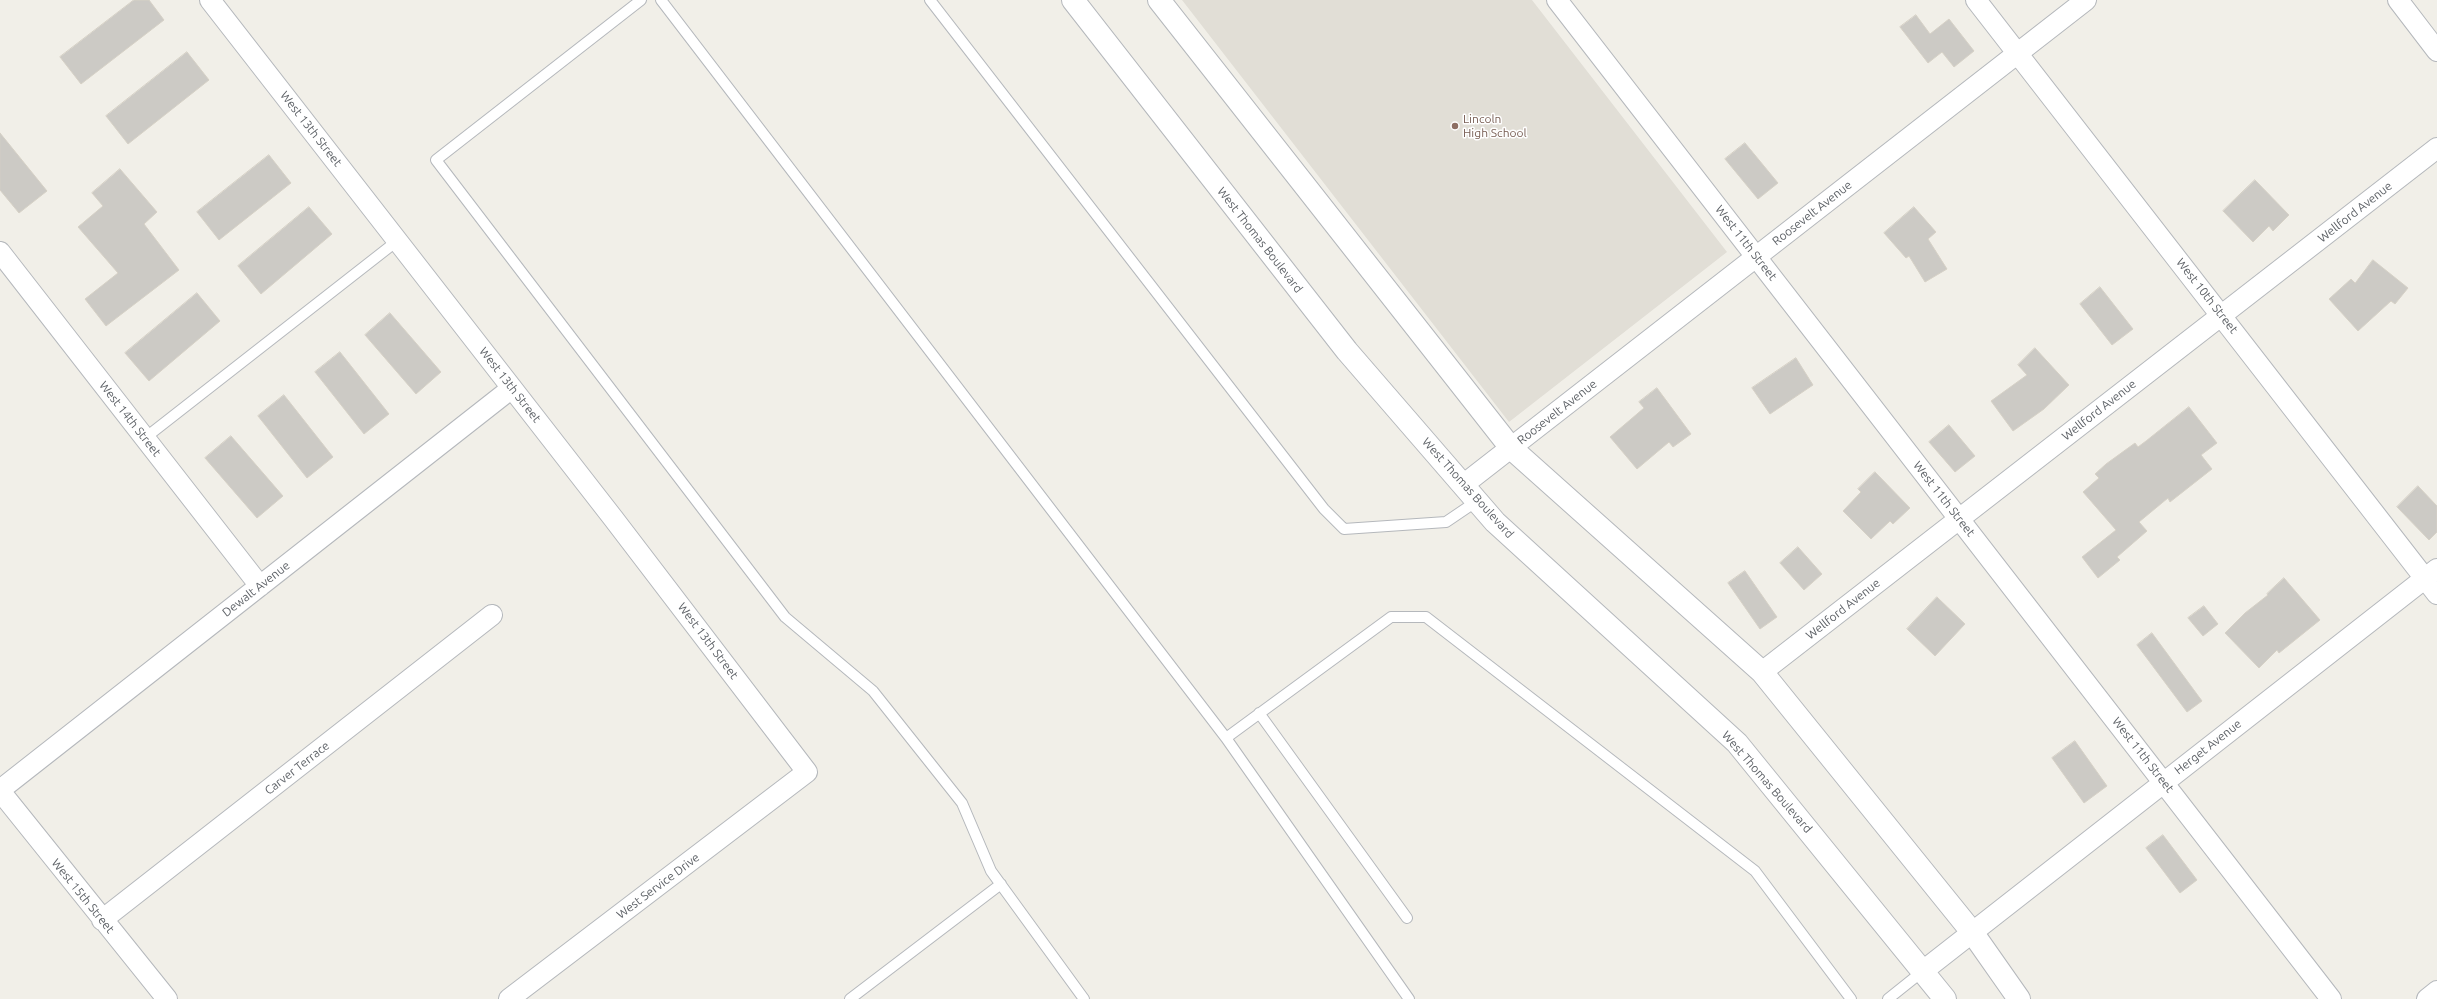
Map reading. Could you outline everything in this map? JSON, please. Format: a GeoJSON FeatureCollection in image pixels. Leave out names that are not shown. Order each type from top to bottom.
{"type":"FeatureCollection","features":[{"type":"Feature","properties":{"kind":"street","name":"West 13th Street"},"geometry":{"type":"LineString","coordinates":[[210,0],[512,388],[807,772]]}},
{"type":"Feature","properties":{"kind":"street","name":"West Thomas Boulevard"},"geometry":{"type":"LineString","coordinates":[[1073,0],[1347,351],[1495,522],[1736,743],[1945,999]]}},
{"type":"Feature","properties":{"kind":"street"},"geometry":{"type":"LineString","coordinates":[[1159,0],[1511,448],[1762,672],[1972,932],[2019,999]]}},
{"type":"Feature","properties":{"kind":"street","name":"West 11th Street"},"geometry":{"type":"LineString","coordinates":[[1557,0],[2331,999]]}},
{"type":"Feature","properties":{"kind":"street","name":"West 10th Street"},"geometry":{"type":"LineString","coordinates":[[1976,0],[2222,315],[2433,580]]}},
{"type":"Feature","properties":{"kind":"street","name":"Roosevelt Avenue"},"geometry":{"type":"LineString","coordinates":[[1463,484],[2086,0]]}},
{"type":"Feature","properties":{"kind":"street"},"geometry":{"type":"LineString","coordinates":[[2398,0],[2437,51]]}},
{"type":"Feature","properties":{"kind":"street","name":"Wellford Avenue"},"geometry":{"type":"LineString","coordinates":[[1762,672],[2437,148]]}},
{"type":"Feature","properties":{"kind":"street","name":"West 14th Street"},"geometry":{"type":"LineString","coordinates":[[0,252],[260,586]]}},
{"type":"Feature","properties":{"kind":"street","name":"Dewalt Avenue"},"geometry":{"type":"LineString","coordinates":[[0,790],[512,388]]}},
{"type":"Feature","properties":{"kind":"street","name":"Herget Avenue"},"geometry":{"type":"LineString","coordinates":[[1923,971],[2164,782],[2433,580]]}},
{"type":"Feature","properties":{"kind":"street","name":"Carver Terrace"},"geometry":{"type":"LineString","coordinates":[[102,920],[492,615]]}},
{"type":"Feature","properties":{"kind":"street","name":"West Service Drive"},"geometry":{"type":"LineString","coordinates":[[510,999],[807,772]]}},
{"type":"Feature","properties":{"kind":"street","name":"West 15th Street"},"geometry":{"type":"LineString","coordinates":[[0,790],[102,920],[167,999]]}},
{"type":"Feature","properties":{"kind":"street"},"geometry":{"type":"LineString","coordinates":[[2427,999],[2437,991]]}},
{"type":"Feature","properties":{"kind":"lane"},"geometry":{"type":"LineString","coordinates":[[641,0],[436,160],[785,617],[873,691],[962,803],[991,870],[1084,999]]}},
{"type":"Feature","properties":{"kind":"lane"},"geometry":{"type":"LineString","coordinates":[[661,0],[1226,738],[1409,999]]}},
{"type":"Feature","properties":{"kind":"lane"},"geometry":{"type":"LineString","coordinates":[[930,0],[1324,509],[1339,525],[1344,529],[1446,522],[1477,501]]}},
{"type":"Feature","properties":{"kind":"lane"},"geometry":{"type":"LineString","coordinates":[[145,438],[397,241]]}},
{"type":"Feature","properties":{"kind":"lane"},"geometry":{"type":"LineString","coordinates":[[1226,738],[1391,617],[1426,617],[1755,871],[1851,999]]}},
{"type":"Feature","properties":{"kind":"lane"},"geometry":{"type":"LineString","coordinates":[[1260,713],[1407,918]]}},
{"type":"Feature","properties":{"kind":"lane"},"geometry":{"type":"LineString","coordinates":[[850,999],[1001,884]]}},
{"type":"Feature","properties":{"kind":"lane"},"geometry":{"type":"LineString","coordinates":[[1888,999],[1923,971]]}},
{"type":"Feature","properties":{"kind":"shaded area","name":"Lincoln High School"},"geometry":{"type":"Polygon","coordinates":[[[1182,0],[1532,0],[1727,252],[1509,422],[1182,0]]]}},
{"type":"Feature","properties":{"kind":"building"},"geometry":{"type":"Polygon","coordinates":[[[134,0],[149,0],[164,20],[81,84],[60,57],[134,0]]]}},
{"type":"Feature","properties":{"kind":"building"},"geometry":{"type":"Polygon","coordinates":[[[1916,15],[1930,34],[1949,19],[1974,51],[1954,67],[1942,52],[1928,63],[1900,27],[1916,15]]]}},
{"type":"Feature","properties":{"kind":"building"},"geometry":{"type":"Polygon","coordinates":[[[187,52],[209,80],[128,144],[106,116],[187,52]]]}},
{"type":"Feature","properties":{"kind":"building"},"geometry":{"type":"Polygon","coordinates":[[[0,133],[47,191],[19,213],[0,190],[0,133]]]}},
{"type":"Feature","properties":{"kind":"building"},"geometry":{"type":"Polygon","coordinates":[[[1745,143],[1778,183],[1758,199],[1725,159],[1745,143]]]}},
{"type":"Feature","properties":{"kind":"building"},"geometry":{"type":"Polygon","coordinates":[[[269,155],[291,183],[219,240],[197,212],[269,155]]]}},
{"type":"Feature","properties":{"kind":"building"},"geometry":{"type":"Polygon","coordinates":[[[120,169],[157,212],[144,224],[179,270],[106,326],[85,299],[118,273],[78,227],[103,206],[92,193],[120,169]]]}},
{"type":"Feature","properties":{"kind":"building"},"geometry":{"type":"Polygon","coordinates":[[[2255,180],[2289,215],[2273,231],[2269,226],[2253,242],[2223,211],[2255,180]]]}},
{"type":"Feature","properties":{"kind":"building"},"geometry":{"type":"Polygon","coordinates":[[[309,207],[332,234],[261,294],[238,266],[309,207]]]}},
{"type":"Feature","properties":{"kind":"building"},"geometry":{"type":"Polygon","coordinates":[[[1914,207],[1936,232],[1928,239],[1947,269],[1925,282],[1909,256],[1906,258],[1884,233],[1914,207]]]}},
{"type":"Feature","properties":{"kind":"building"},"geometry":{"type":"Polygon","coordinates":[[[2373,260],[2408,288],[2395,304],[2391,301],[2358,331],[2329,299],[2351,279],[2355,283],[2373,260]]]}},
{"type":"Feature","properties":{"kind":"building"},"geometry":{"type":"Polygon","coordinates":[[[2100,287],[2133,329],[2112,345],[2080,304],[2100,287]]]}},
{"type":"Feature","properties":{"kind":"building"},"geometry":{"type":"Polygon","coordinates":[[[197,293],[220,321],[149,381],[125,353],[197,293]]]}},
{"type":"Feature","properties":{"kind":"building"},"geometry":{"type":"Polygon","coordinates":[[[390,313],[441,372],[416,394],[365,335],[390,313]]]}},
{"type":"Feature","properties":{"kind":"building"},"geometry":{"type":"Polygon","coordinates":[[[2035,348],[2069,385],[2044,409],[2013,431],[1991,401],[2027,375],[2018,365],[2035,348]]]}},
{"type":"Feature","properties":{"kind":"building"},"geometry":{"type":"Polygon","coordinates":[[[340,352],[389,414],[364,434],[315,372],[340,352]]]}},
{"type":"Feature","properties":{"kind":"building"},"geometry":{"type":"Polygon","coordinates":[[[1796,358],[1813,385],[1770,414],[1752,388],[1796,358]]]}},
{"type":"Feature","properties":{"kind":"building"},"geometry":{"type":"Polygon","coordinates":[[[1657,388],[1691,434],[1673,447],[1669,442],[1637,469],[1610,437],[1644,408],[1639,402],[1657,388]]]}},
{"type":"Feature","properties":{"kind":"building"},"geometry":{"type":"Polygon","coordinates":[[[284,395],[333,457],[307,478],[258,416],[284,395]]]}},
{"type":"Feature","properties":{"kind":"building"},"geometry":{"type":"Polygon","coordinates":[[[2189,407],[2217,443],[2201,455],[2212,469],[2170,502],[2168,498],[2139,522],[2147,531],[2117,557],[2120,560],[2098,578],[2082,557],[2116,530],[2083,492],[2099,478],[2095,474],[2106,464],[2135,443],[2138,447],[2189,407]]]}},
{"type":"Feature","properties":{"kind":"building"},"geometry":{"type":"Polygon","coordinates":[[[1949,425],[1975,456],[1955,472],[1929,442],[1949,425]]]}},
{"type":"Feature","properties":{"kind":"building"},"geometry":{"type":"Polygon","coordinates":[[[231,436],[283,496],[257,518],[205,458],[231,436]]]}},
{"type":"Feature","properties":{"kind":"building"},"geometry":{"type":"Polygon","coordinates":[[[1875,472],[1910,508],[1893,524],[1890,521],[1871,539],[1843,511],[1861,492],[1858,489],[1875,472]]]}},
{"type":"Feature","properties":{"kind":"building"},"geometry":{"type":"Polygon","coordinates":[[[2418,486],[2437,506],[2437,532],[2429,540],[2397,507],[2418,486]]]}},
{"type":"Feature","properties":{"kind":"building"},"geometry":{"type":"Polygon","coordinates":[[[1798,547],[1822,574],[1804,590],[1780,563],[1798,547]]]}},
{"type":"Feature","properties":{"kind":"building"},"geometry":{"type":"Polygon","coordinates":[[[1745,571],[1777,617],[1760,629],[1728,583],[1745,571]]]}},
{"type":"Feature","properties":{"kind":"building"},"geometry":{"type":"Polygon","coordinates":[[[2284,578],[2320,620],[2279,653],[2277,650],[2259,668],[2225,633],[2245,613],[2268,595],[2267,594],[2284,578]]]}},
{"type":"Feature","properties":{"kind":"building"},"geometry":{"type":"Polygon","coordinates":[[[1937,597],[1965,624],[1935,656],[1907,629],[1937,597]]]}},
{"type":"Feature","properties":{"kind":"building"},"geometry":{"type":"Polygon","coordinates":[[[2204,606],[2218,624],[2203,636],[2188,618],[2204,606]]]}},
{"type":"Feature","properties":{"kind":"building"},"geometry":{"type":"Polygon","coordinates":[[[2152,633],[2202,701],[2187,712],[2137,645],[2152,633]]]}},
{"type":"Feature","properties":{"kind":"building"},"geometry":{"type":"Polygon","coordinates":[[[2075,741],[2107,786],[2084,803],[2052,758],[2075,741]]]}},
{"type":"Feature","properties":{"kind":"building"},"geometry":{"type":"Polygon","coordinates":[[[2163,835],[2197,880],[2180,893],[2146,848],[2163,835]]]}},
{"type":"Feature","properties":{"kind":"place","name":"Lincoln High School"},"geometry":{"type":"Point","coordinates":[1455,126]}}]}
